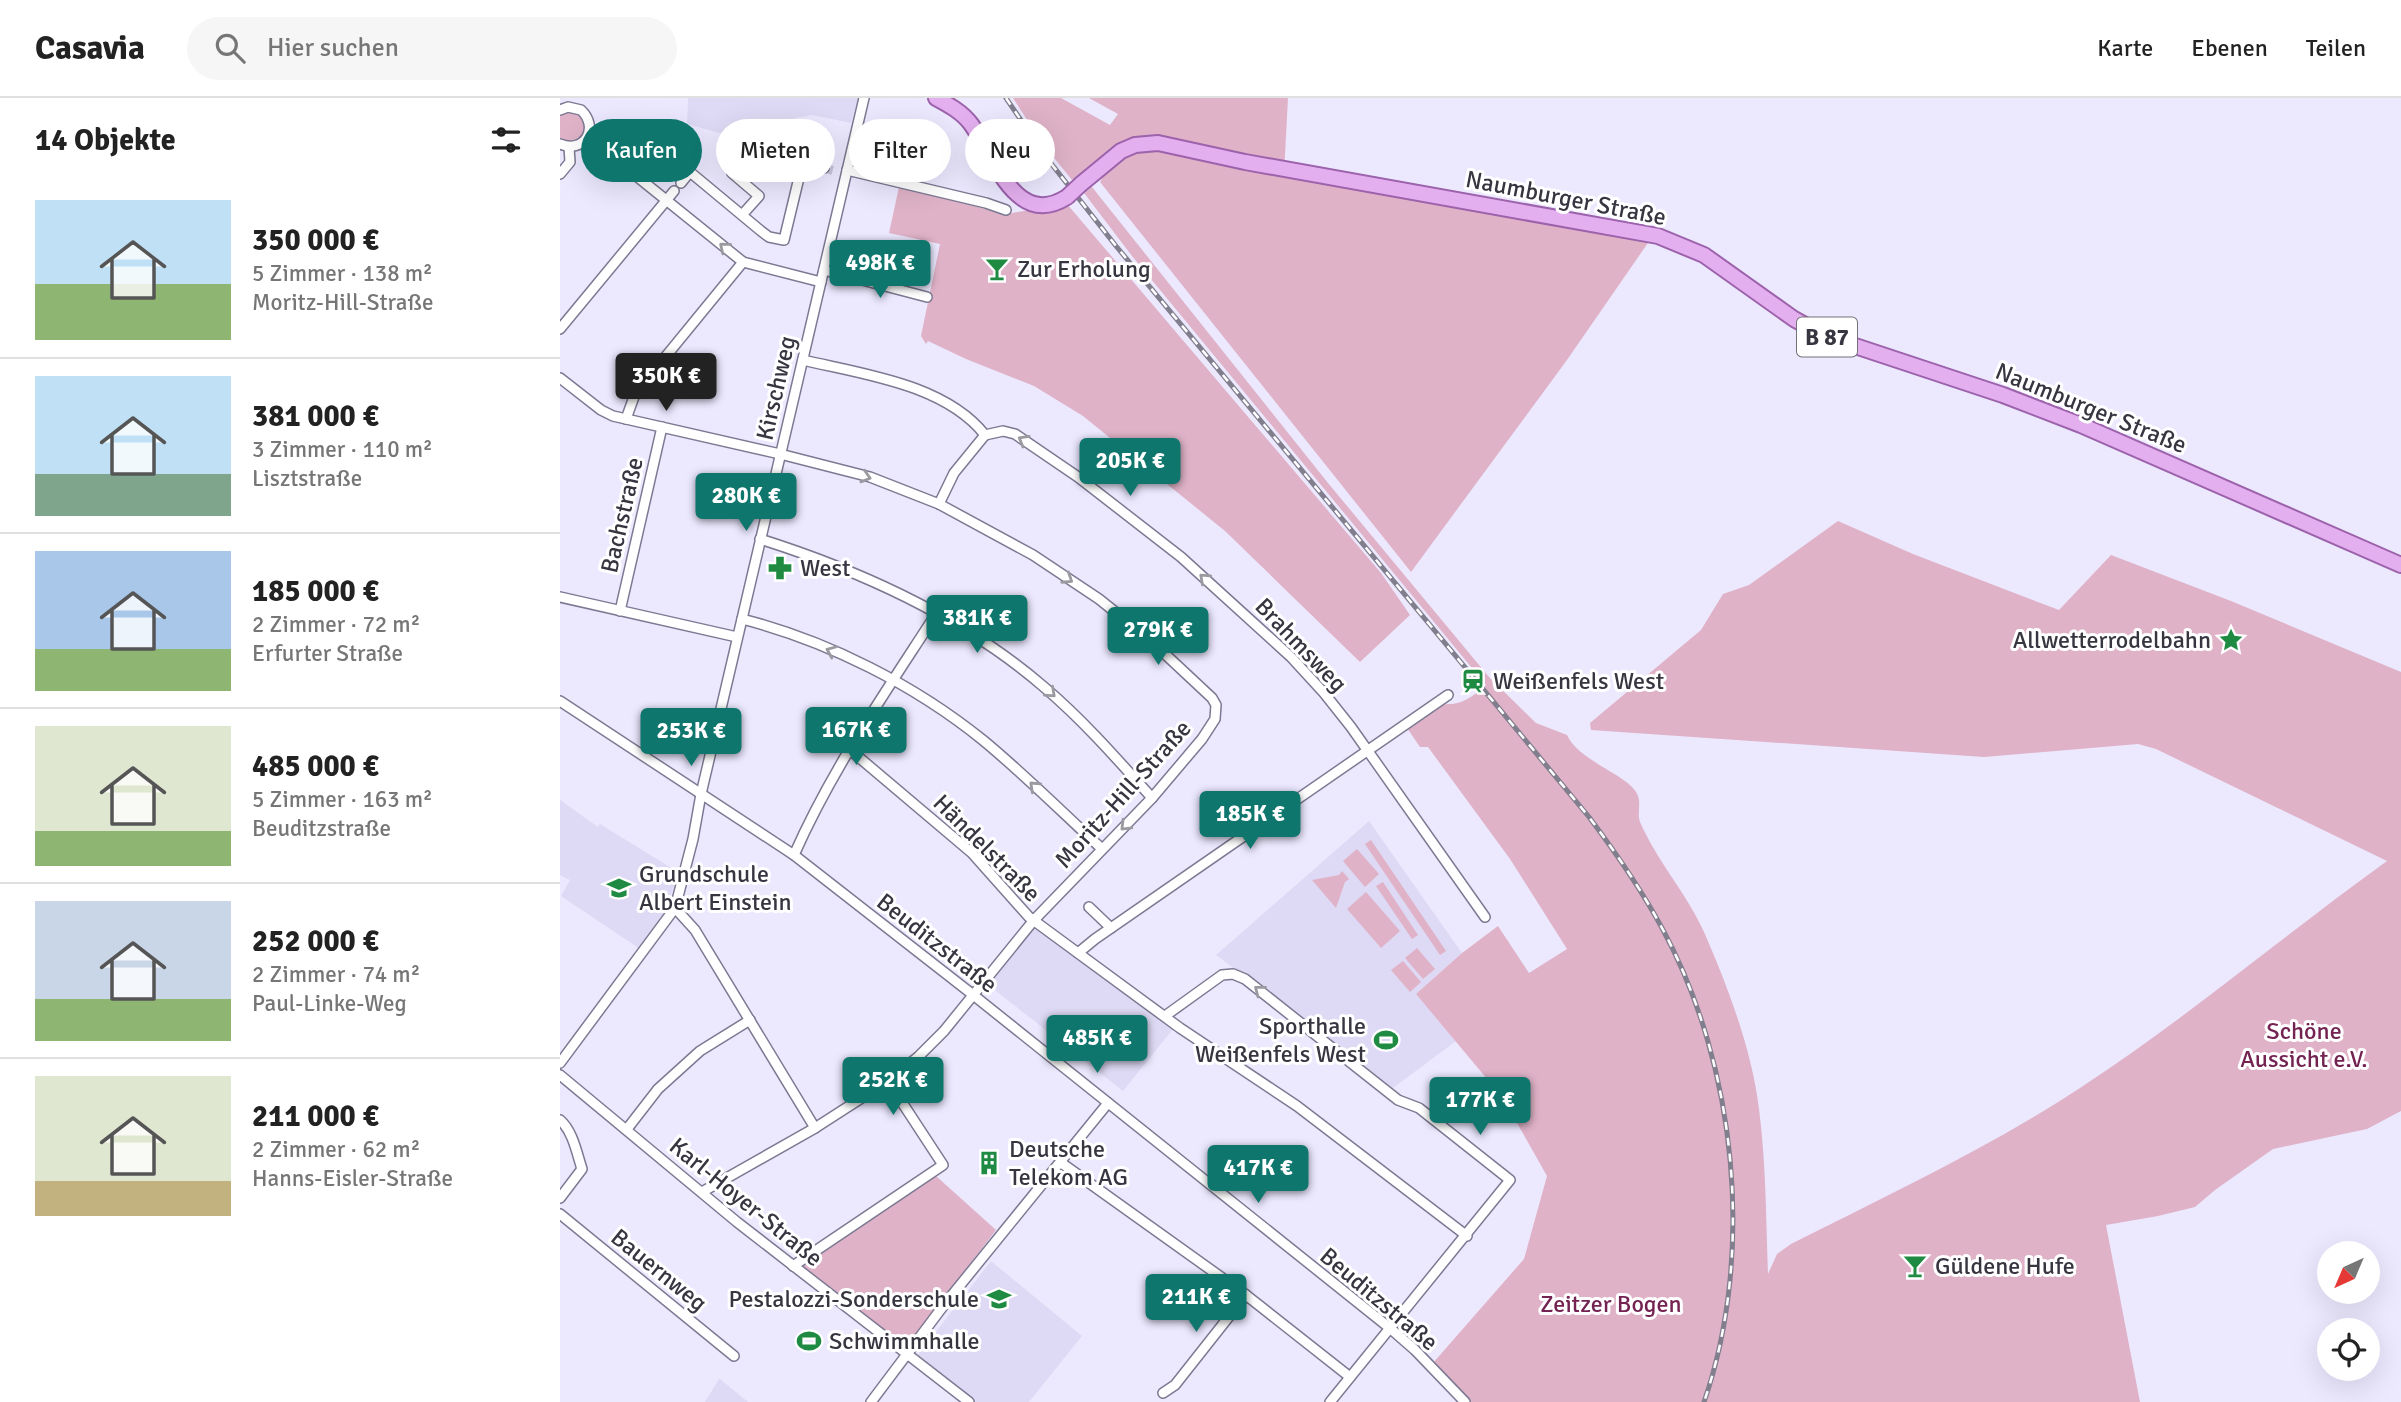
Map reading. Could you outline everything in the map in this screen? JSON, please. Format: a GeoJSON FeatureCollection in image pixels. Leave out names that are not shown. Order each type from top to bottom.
{"type":"FeatureCollection","features":[{"type":"Feature","properties":{"kind":"main road","name":"Naumburger Straße"},"geometry":{"type":"LineString","coordinates":[[936,98],[954,108],[970,123],[1006,184],[1027,201],[1041,204],[1067,197],[1121,151],[1135,145],[1158,143],[1245,162],[1658,236],[1704,255],[1794,319],[1825,336],[2003,395],[2081,425],[2401,565]]}},
{"type":"Feature","properties":{"kind":"street","name":"Kirschweg"},"geometry":{"type":"LineString","coordinates":[[560,1063],[675,908],[864,98]]}},
{"type":"Feature","properties":{"kind":"street"},"geometry":{"type":"LineString","coordinates":[[560,110],[574,103],[588,119]]}},
{"type":"Feature","properties":{"kind":"street"},"geometry":{"type":"LineString","coordinates":[[560,174],[570,162],[564,145],[576,146],[581,142]]}},
{"type":"Feature","properties":{"kind":"street"},"geometry":{"type":"LineString","coordinates":[[835,171],[986,203],[1006,210]]}},
{"type":"Feature","properties":{"kind":"street"},"geometry":{"type":"LineString","coordinates":[[681,183],[690,172],[769,237],[784,240],[798,182]]}},
{"type":"Feature","properties":{"kind":"street"},"geometry":{"type":"LineString","coordinates":[[644,182],[743,262],[821,282]]}},
{"type":"Feature","properties":{"kind":"street"},"geometry":{"type":"LineString","coordinates":[[742,215],[759,196],[743,182]]}},
{"type":"Feature","properties":{"kind":"street"},"geometry":{"type":"LineString","coordinates":[[560,329],[674,191]]}},
{"type":"Feature","properties":{"kind":"street"},"geometry":{"type":"LineString","coordinates":[[626,419],[635,394],[743,262]]}},
{"type":"Feature","properties":{"kind":"street"},"geometry":{"type":"LineString","coordinates":[[824,270],[927,296]]}},
{"type":"Feature","properties":{"kind":"street"},"geometry":{"type":"LineString","coordinates":[[803,360],[889,380],[925,392],[962,412],[985,435],[954,473],[939,504]]}},
{"type":"Feature","properties":{"kind":"street","name":"Moritz-Hill-Straße"},"geometry":{"type":"LineString","coordinates":[[560,378],[601,410],[626,419],[780,454],[870,478],[939,504],[1033,555],[1099,599],[1150,640],[1212,698],[1217,710],[1211,725],[1152,798],[1034,920],[944,1031],[918,1057],[888,1081],[815,1128],[702,1192]]}},
{"type":"Feature","properties":{"kind":"street","name":"Bachstraße"},"geometry":{"type":"LineString","coordinates":[[620,611],[662,427]]}},
{"type":"Feature","properties":{"kind":"street","name":"Brahmsweg"},"geometry":{"type":"LineString","coordinates":[[985,435],[1008,432],[1041,450],[1181,557],[1291,657],[1324,693],[1485,917]]}},
{"type":"Feature","properties":{"kind":"street"},"geometry":{"type":"LineString","coordinates":[[760,539],[803,552],[853,572],[936,614],[992,647],[1043,685],[1152,798]]}},
{"type":"Feature","properties":{"kind":"street"},"geometry":{"type":"LineString","coordinates":[[560,597],[737,637]]}},
{"type":"Feature","properties":{"kind":"street"},"geometry":{"type":"LineString","coordinates":[[794,855],[849,749],[936,614]]}},
{"type":"Feature","properties":{"kind":"street"},"geometry":{"type":"LineString","coordinates":[[742,620],[772,628],[833,652],[892,681],[938,708],[985,742],[1102,849]]}},
{"type":"Feature","properties":{"kind":"street"},"geometry":{"type":"LineString","coordinates":[[1078,953],[1448,695]]}},
{"type":"Feature","properties":{"kind":"street","name":"Beuditzstraße"},"geometry":{"type":"LineString","coordinates":[[560,701],[794,855],[1391,1329],[1465,1402]]}},
{"type":"Feature","properties":{"kind":"street","name":"Händelstraße"},"geometry":{"type":"LineString","coordinates":[[849,749],[972,853],[1024,913],[1165,1016],[1297,1106],[1467,1236]]}},
{"type":"Feature","properties":{"kind":"street"},"geometry":{"type":"LineString","coordinates":[[1089,907],[1111,928]]}},
{"type":"Feature","properties":{"kind":"street"},"geometry":{"type":"LineString","coordinates":[[675,908],[695,930],[815,1128]]}},
{"type":"Feature","properties":{"kind":"street"},"geometry":{"type":"LineString","coordinates":[[1165,1016],[1222,975],[1233,974],[1245,979],[1398,1100],[1419,1108],[1510,1180],[1330,1402]]}},
{"type":"Feature","properties":{"kind":"street"},"geometry":{"type":"LineString","coordinates":[[627,1129],[658,1089],[700,1051],[750,1020]]}},
{"type":"Feature","properties":{"kind":"street","name":"Karl-Hoyer-Straße"},"geometry":{"type":"LineString","coordinates":[[560,1075],[793,1266],[969,1402]]}},
{"type":"Feature","properties":{"kind":"street"},"geometry":{"type":"LineString","coordinates":[[793,1266],[943,1166],[888,1081]]}},
{"type":"Feature","properties":{"kind":"street"},"geometry":{"type":"LineString","coordinates":[[871,1402],[952,1295],[1108,1103]]}},
{"type":"Feature","properties":{"kind":"street"},"geometry":{"type":"LineString","coordinates":[[560,1120],[566,1125],[582,1170],[560,1198]]}},
{"type":"Feature","properties":{"kind":"street"},"geometry":{"type":"LineString","coordinates":[[1060,1162],[1246,1294],[1350,1377]]}},
{"type":"Feature","properties":{"kind":"street","name":"Bauernweg"},"geometry":{"type":"LineString","coordinates":[[560,1214],[734,1356]]}},
{"type":"Feature","properties":{"kind":"street"},"geometry":{"type":"LineString","coordinates":[[1163,1393],[1175,1385],[1246,1294]]}},
{"type":"Feature","properties":{"kind":"shaded area"},"geometry":{"type":"Polygon","coordinates":[[[688,98],[858,98],[849,123],[812,115],[795,119],[716,119],[716,132],[702,128],[702,119],[687,119],[688,98]]]}},
{"type":"Feature","properties":{"kind":"shaded area","name":"Grundschule Albert Einstein"},"geometry":{"type":"Polygon","coordinates":[[[560,800],[598,827],[600,824],[678,872],[666,912],[640,949],[561,896],[570,880],[560,875],[560,800]]]}},
{"type":"Feature","properties":{"kind":"shaded area"},"geometry":{"type":"Polygon","coordinates":[[[1369,821],[1462,953],[1416,994],[1456,1041],[1393,1088],[1216,955],[1369,821]]]}},
{"type":"Feature","properties":{"kind":"shaded area"},"geometry":{"type":"Polygon","coordinates":[[[1035,928],[1042,930],[1173,1029],[1123,1091],[986,983],[1027,932],[1035,928]]]}},
{"type":"Feature","properties":{"kind":"shaded area","name":"Pestalozzi-Sonderschule"},"geometry":{"type":"Polygon","coordinates":[[[991,1261],[1082,1336],[1029,1402],[975,1402],[917,1356],[991,1261]]]}},
{"type":"Feature","properties":{"kind":"shaded area"},"geometry":{"type":"Polygon","coordinates":[[[720,1379],[748,1402],[705,1402],[720,1379]]]}},
{"type":"Feature","properties":{"kind":"green space"},"geometry":{"type":"Polygon","coordinates":[[[1013,98],[1061,98],[1110,125],[1118,114],[1089,98],[1288,98],[1284,174],[1650,240],[1567,360],[1411,572],[1100,182],[1110,166],[1104,155],[1072,180],[1055,159],[1055,119],[1027,119],[1013,98]]]}},
{"type":"Feature","properties":{"kind":"green space"},"geometry":{"type":"Polygon","coordinates":[[[568,112],[581,116],[581,137],[569,142],[560,138],[560,115],[568,112]]]}},
{"type":"Feature","properties":{"kind":"green space"},"geometry":{"type":"Polygon","coordinates":[[[899,187],[1006,214],[1067,204],[1381,573],[1410,615],[1360,662],[1225,531],[1083,416],[1034,386],[928,341],[926,344],[921,336],[940,244],[889,233],[899,187]]]}},
{"type":"Feature","properties":{"kind":"green space"},"geometry":{"type":"Polygon","coordinates":[[[1092,187],[1328,483],[1489,677],[1536,723],[1567,735],[1582,753],[1634,789],[1639,799],[1640,822],[1704,932],[1745,1042],[1756,1087],[1761,1129],[1768,1274],[1777,1254],[1791,1244],[1974,1151],[2080,1088],[2158,1034],[2387,861],[2156,749],[2138,744],[1984,757],[1591,730],[1590,723],[1701,630],[1723,594],[1749,585],[1838,521],[1913,554],[2059,610],[2111,555],[2231,601],[2401,672],[2401,1111],[2367,1129],[2273,1149],[2195,1207],[2106,1225],[2140,1402],[1469,1402],[1458,1392],[1433,1363],[1524,1259],[1547,1176],[1503,1098],[1416,994],[1462,953],[1498,926],[1529,973],[1567,949],[1510,859],[1428,747],[1420,747],[1407,728],[1440,704],[1454,704],[1465,700],[1486,685],[1132,256],[1084,193],[1092,187]]]}},
{"type":"Feature","properties":{"kind":"green space"},"geometry":{"type":"Polygon","coordinates":[[[1371,840],[1446,951],[1440,955],[1365,844],[1371,840]]]}},
{"type":"Feature","properties":{"kind":"green space"},"geometry":{"type":"Polygon","coordinates":[[[1357,849],[1379,874],[1365,887],[1343,861],[1357,849]]]}},
{"type":"Feature","properties":{"kind":"green space"},"geometry":{"type":"Polygon","coordinates":[[[1342,871],[1349,879],[1345,882],[1336,908],[1312,880],[1339,875],[1342,871]]]}},
{"type":"Feature","properties":{"kind":"green space"},"geometry":{"type":"Polygon","coordinates":[[[1383,882],[1418,935],[1412,939],[1376,886],[1383,882]]]}},
{"type":"Feature","properties":{"kind":"green space"},"geometry":{"type":"Polygon","coordinates":[[[1366,892],[1400,931],[1381,948],[1347,909],[1366,892]]]}},
{"type":"Feature","properties":{"kind":"green space"},"geometry":{"type":"Polygon","coordinates":[[[1417,948],[1435,969],[1423,979],[1405,958],[1417,948]]]}},
{"type":"Feature","properties":{"kind":"green space"},"geometry":{"type":"Polygon","coordinates":[[[1403,961],[1421,982],[1410,992],[1391,970],[1403,961]]]}},
{"type":"Feature","properties":{"kind":"green space"},"geometry":{"type":"Polygon","coordinates":[[[936,1176],[996,1230],[906,1347],[799,1263],[936,1176]]]}},
{"type":"Feature","properties":{"kind":"railway"},"geometry":{"type":"LineString","coordinates":[[1006,98],[1046,157],[1116,246],[1589,817],[1628,871],[1662,928],[1687,982],[1707,1039],[1722,1100],[1730,1161],[1733,1223],[1730,1285],[1720,1345],[1704,1402]]}},
{"type":"Feature","properties":{"kind":"place","name":"Zur Erholung"},"geometry":{"type":"Point","coordinates":[997,269]}},
{"type":"Feature","properties":{"kind":"place","name":"West"},"geometry":{"type":"Point","coordinates":[780,568]}},
{"type":"Feature","properties":{"kind":"place","name":"Allwetterrodelbahn"},"geometry":{"type":"Point","coordinates":[2231,640]}},
{"type":"Feature","properties":{"kind":"place","name":"Weißenfels West"},"geometry":{"type":"Point","coordinates":[1473,681]}},
{"type":"Feature","properties":{"kind":"place","name":"Grundschule Albert Einstein"},"geometry":{"type":"Point","coordinates":[619,888]}},
{"type":"Feature","properties":{"kind":"place","name":"Sporthalle Weißenfels West"},"geometry":{"type":"Point","coordinates":[1386,1040]}},
{"type":"Feature","properties":{"kind":"place","name":"Deutsche Telekom AG"},"geometry":{"type":"Point","coordinates":[989,1163]}},
{"type":"Feature","properties":{"kind":"place","name":"Güldene Hufe"},"geometry":{"type":"Point","coordinates":[1915,1266]}},
{"type":"Feature","properties":{"kind":"place","name":"Pestalozzi-Sonderschule"},"geometry":{"type":"Point","coordinates":[999,1299]}},
{"type":"Feature","properties":{"kind":"place","name":"Schwimmhalle"},"geometry":{"type":"Point","coordinates":[809,1341]}},
{"type":"Feature","properties":{"kind":"park label","name":"Schöne Aussicht e.V."},"geometry":{"type":"Point","coordinates":[2304,1045]}},
{"type":"Feature","properties":{"kind":"park label","name":"Zeitzer Bogen"},"geometry":{"type":"Point","coordinates":[1611,1304]}}]}
